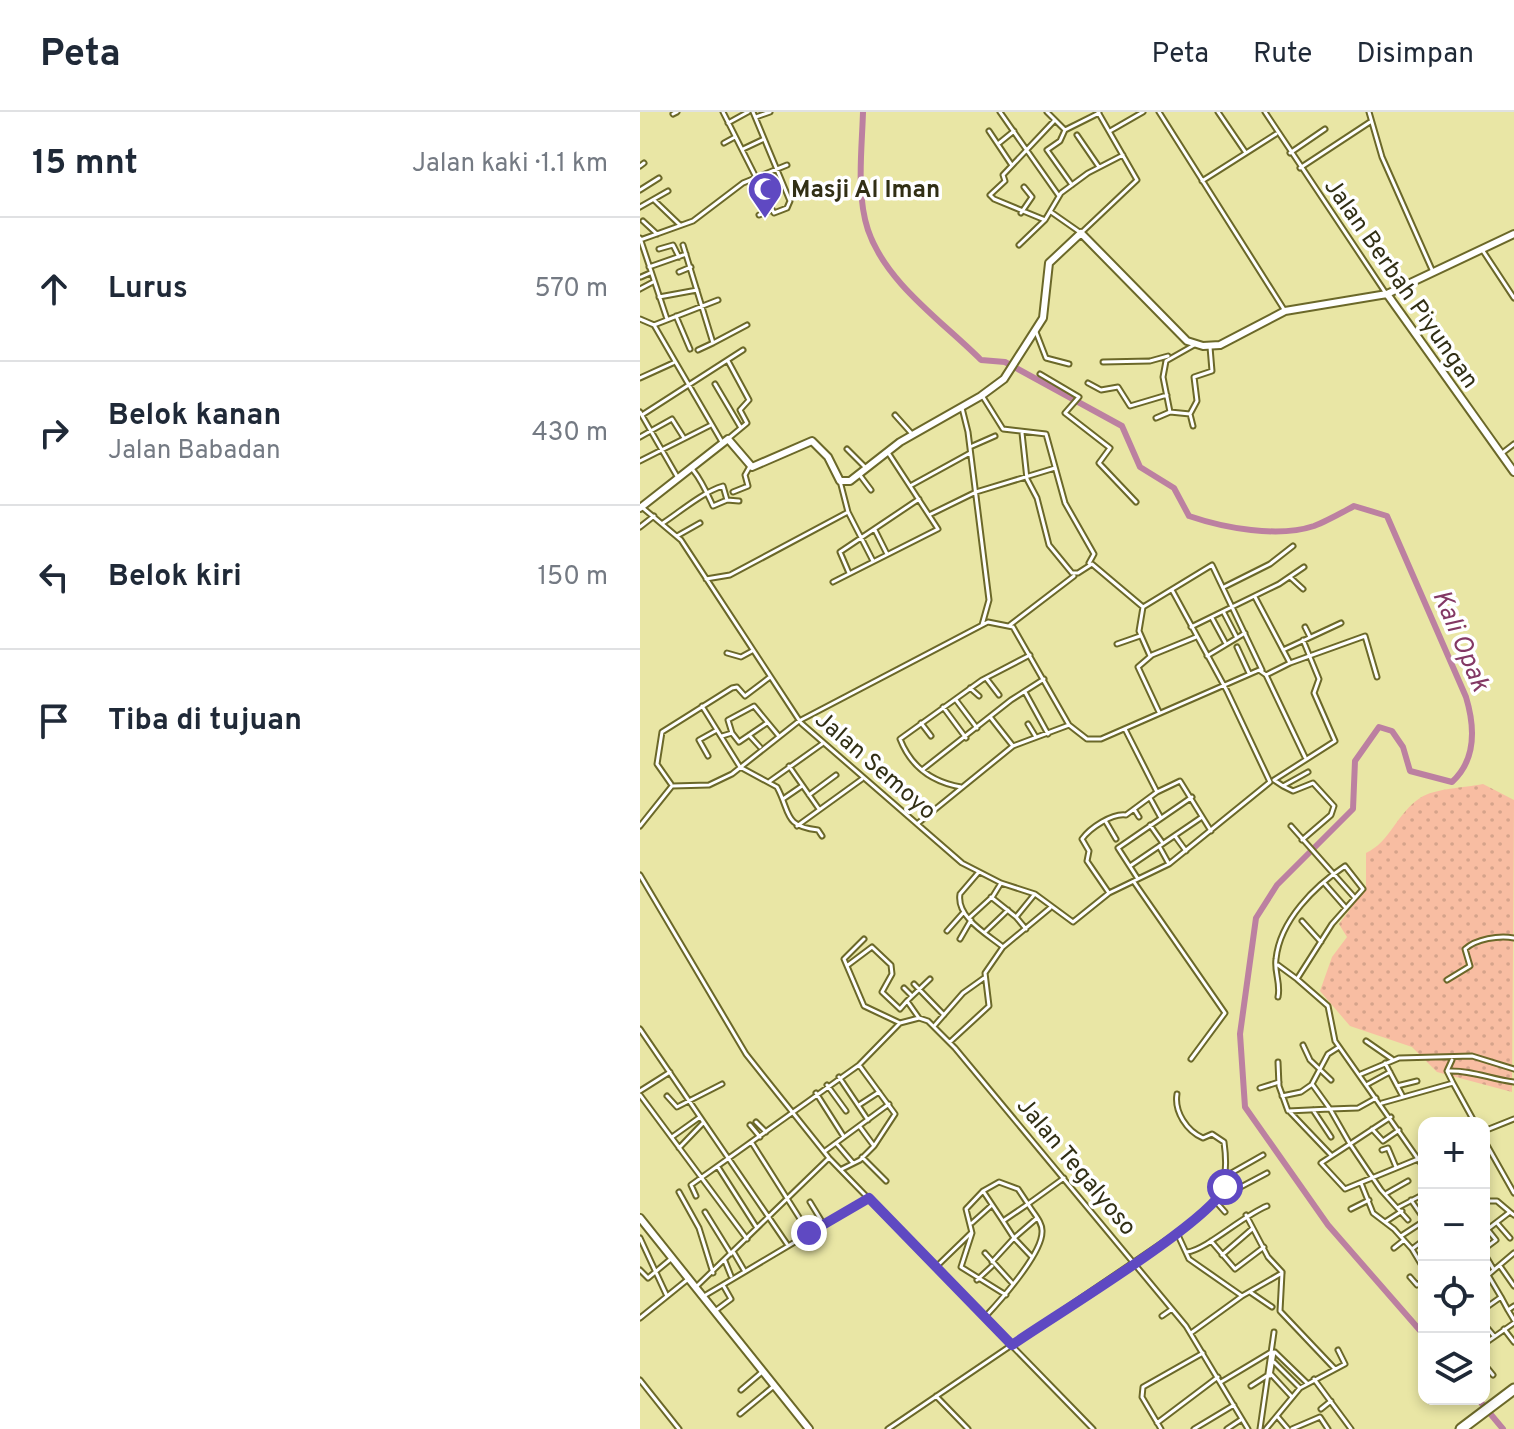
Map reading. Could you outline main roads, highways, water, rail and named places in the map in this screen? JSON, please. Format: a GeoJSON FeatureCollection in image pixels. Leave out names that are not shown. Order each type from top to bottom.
{"type":"FeatureCollection","features":[{"type":"Feature","properties":{"kind":"highway"},"geometry":{"type":"LineString","coordinates":[[1461,1429],[1508,1394]]}},
{"type":"Feature","properties":{"kind":"waterway","name":"Kali Opak"},"geometry":{"type":"LineString","coordinates":[[863,112],[862,202],[876,249],[901,284],[981,360],[1005,362],[1122,426],[1140,467],[1174,488],[1189,516],[1234,528],[1268,531],[1300,530],[1314,526],[1354,506],[1387,516],[1466,697],[1472,731],[1466,764],[1452,782],[1410,771],[1403,747],[1392,731],[1379,727],[1355,761],[1353,809],[1277,885],[1256,918],[1240,1034],[1245,1107],[1328,1225],[1422,1333]]}},
{"type":"Feature","properties":{"kind":"waterway","name":"Kali Opak"},"geometry":{"type":"LineString","coordinates":[[1483,1405],[1503,1429]]}},
{"type":"Feature","properties":{"kind":"place","name":"Masji Al Iman"},"geometry":{"type":"Point","coordinates":[765,220]}}]}
